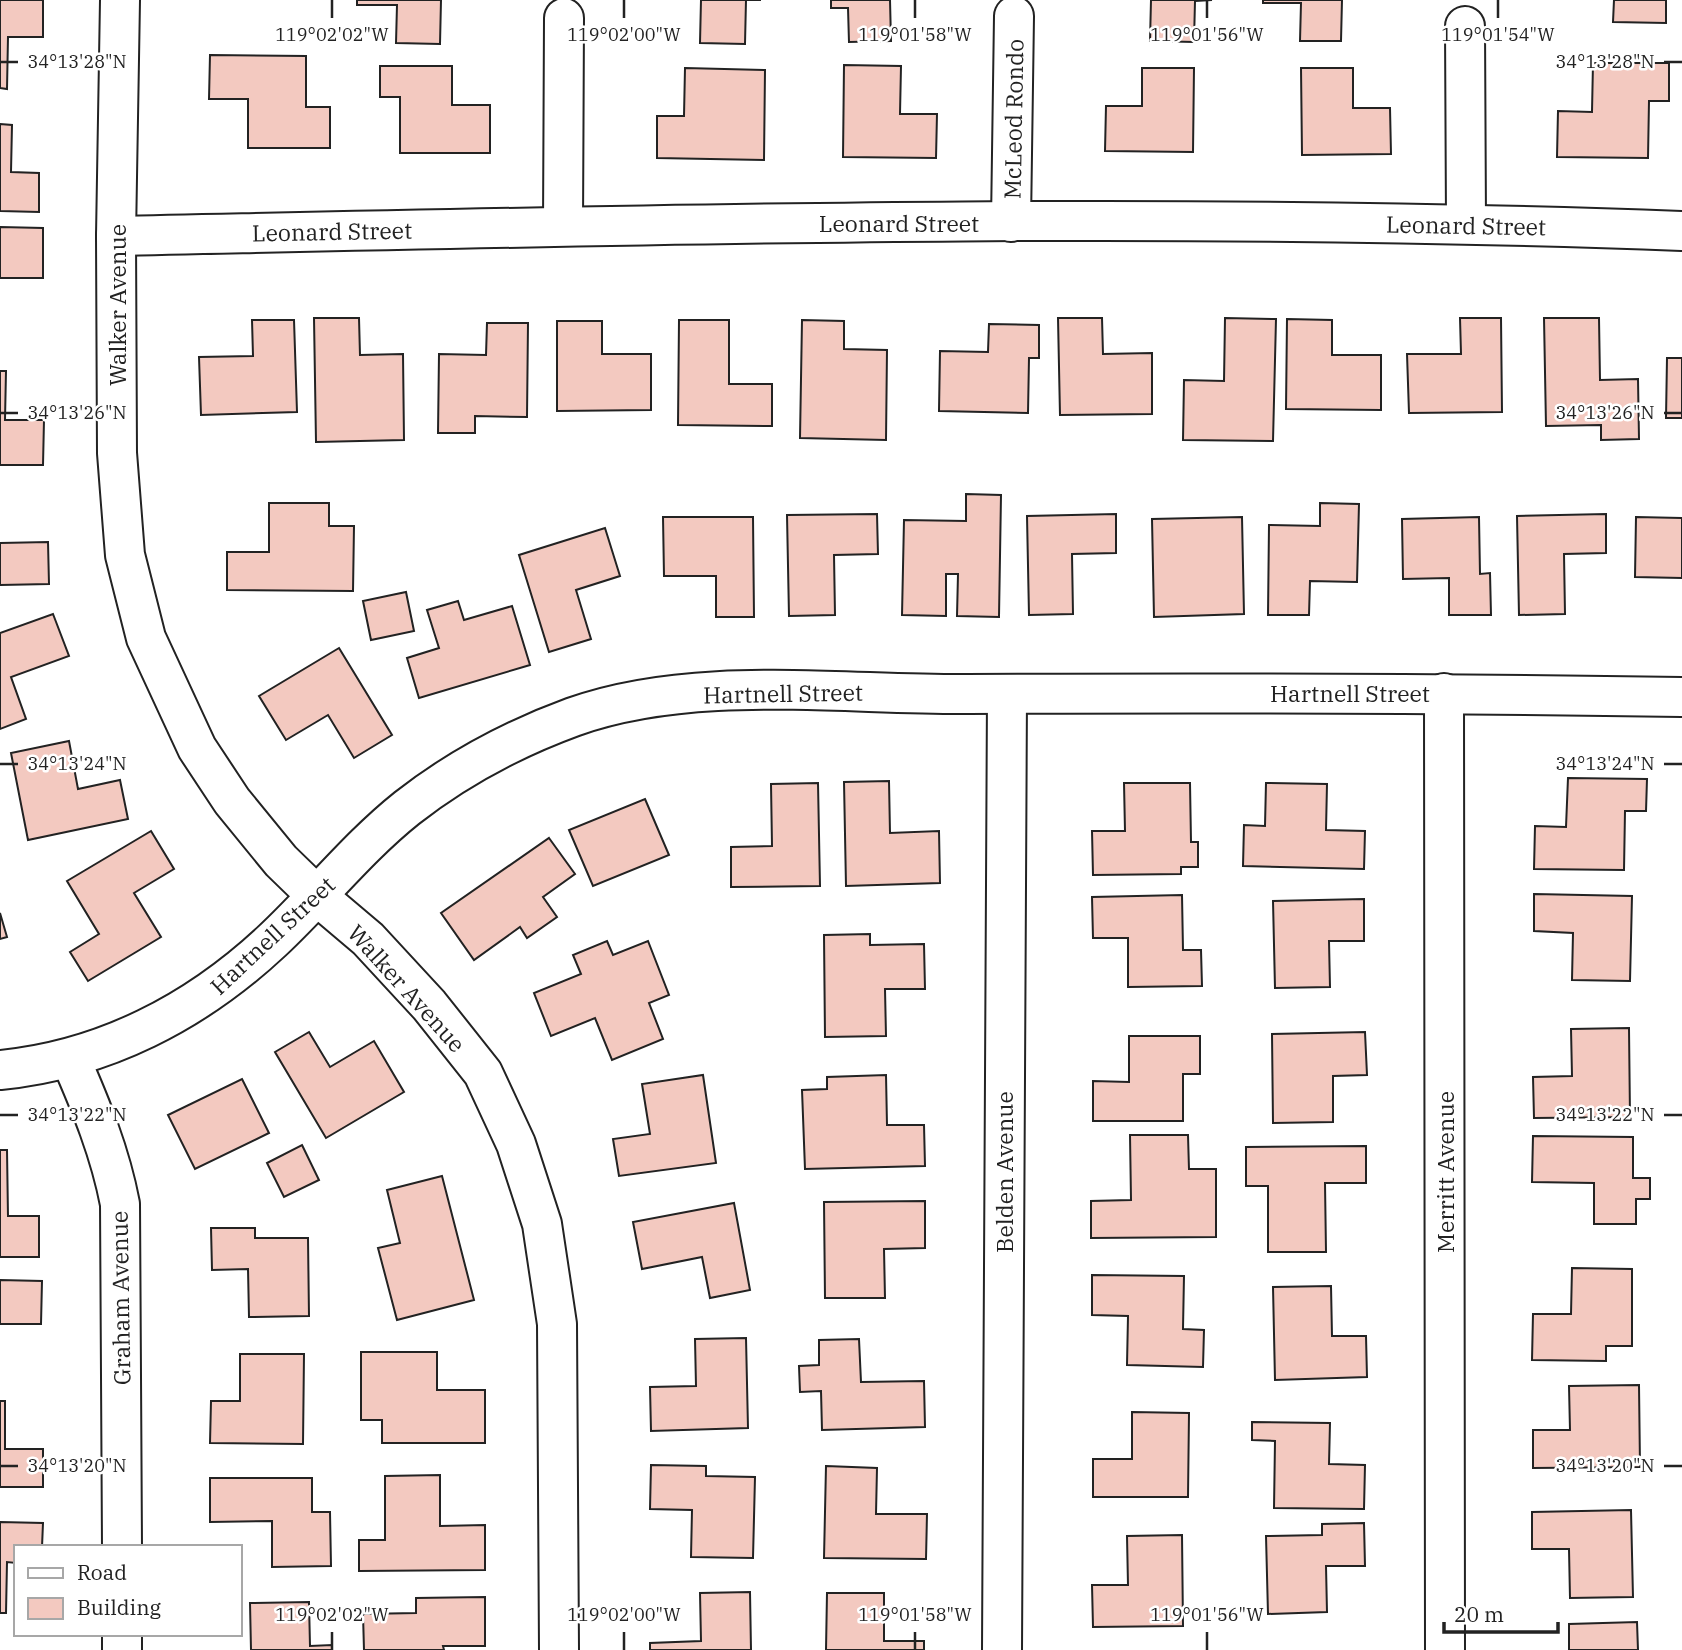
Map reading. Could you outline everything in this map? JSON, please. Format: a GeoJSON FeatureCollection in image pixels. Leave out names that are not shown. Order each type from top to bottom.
{"type":"FeatureCollection","features":[{"type":"Feature","properties":{"kind":"street","name":"Walker Avenue"},"geometry":{"type":"LineString","coordinates":[[120,0],[116,236],[120,509],[125,555],[146,638],[197,748],[232,801],[281,860],[368,940],[429,1004],[483,1073],[516,1144],[542,1224],[557,1324],[559,1650]]}},
{"type":"Feature","properties":{"kind":"street","name":"McLeod Rondo"},"geometry":{"type":"LineString","coordinates":[[1011,222],[1014,16]]}},
{"type":"Feature","properties":{"kind":"street"},"geometry":{"type":"LineString","coordinates":[[563,226],[564,18]]}},
{"type":"Feature","properties":{"kind":"street"},"geometry":{"type":"LineString","coordinates":[[1465,26],[1466,223]]}},
{"type":"Feature","properties":{"kind":"street","name":"Leonard Street"},"geometry":{"type":"LineString","coordinates":[[116,236],[563,226],[1011,222],[1466,223],[1682,232]]}},
{"type":"Feature","properties":{"kind":"street","name":"Hartnell Street"},"geometry":{"type":"LineString","coordinates":[[0,1070],[70,1058],[161,1024],[205,997],[272,941],[404,811],[455,773],[515,740],[598,709],[681,694],[822,690],[1007,694],[1444,693],[1682,697]]}},
{"type":"Feature","properties":{"kind":"street","name":"Merritt Avenue"},"geometry":{"type":"LineString","coordinates":[[1444,693],[1445,1650]]}},
{"type":"Feature","properties":{"kind":"street","name":"Belden Avenue"},"geometry":{"type":"LineString","coordinates":[[1002,1650],[1007,694]]}},
{"type":"Feature","properties":{"kind":"street","name":"Graham Avenue"},"geometry":{"type":"LineString","coordinates":[[70,1058],[99,1124],[113,1169],[120,1204],[122,1545]]}},
{"type":"Feature","properties":{"kind":"building"},"geometry":{"type":"Polygon","coordinates":[[[0,0],[43,0],[43,37],[8,37],[7,89],[0,88],[0,0]]]}},
{"type":"Feature","properties":{"kind":"building"},"geometry":{"type":"Polygon","coordinates":[[[357,0],[441,0],[440,44],[396,43],[397,5],[357,5],[357,0]]]}},
{"type":"Feature","properties":{"kind":"building"},"geometry":{"type":"Polygon","coordinates":[[[701,0],[746,0],[745,44],[700,43],[701,0]]]}},
{"type":"Feature","properties":{"kind":"building"},"geometry":{"type":"Polygon","coordinates":[[[831,0],[890,0],[891,41],[849,42],[848,8],[831,8],[831,0]]]}},
{"type":"Feature","properties":{"kind":"building"},"geometry":{"type":"Polygon","coordinates":[[[1151,0],[1212,0],[1195,1],[1194,42],[1150,41],[1151,0]]]}},
{"type":"Feature","properties":{"kind":"building"},"geometry":{"type":"Polygon","coordinates":[[[1263,0],[1342,0],[1341,41],[1300,41],[1301,3],[1263,3],[1263,0]]]}},
{"type":"Feature","properties":{"kind":"building"},"geometry":{"type":"Polygon","coordinates":[[[1614,0],[1666,0],[1666,23],[1613,22],[1614,0]]]}},
{"type":"Feature","properties":{"kind":"building"},"geometry":{"type":"Polygon","coordinates":[[[210,55],[306,56],[306,107],[330,107],[330,148],[248,148],[248,99],[209,99],[210,55]]]}},
{"type":"Feature","properties":{"kind":"building"},"geometry":{"type":"Polygon","coordinates":[[[1593,63],[1669,63],[1669,101],[1649,101],[1648,158],[1557,157],[1558,111],[1592,112],[1593,63]]]}},
{"type":"Feature","properties":{"kind":"building"},"geometry":{"type":"Polygon","coordinates":[[[844,65],[901,66],[900,114],[937,114],[936,158],[843,157],[844,65]]]}},
{"type":"Feature","properties":{"kind":"building"},"geometry":{"type":"Polygon","coordinates":[[[380,66],[452,66],[452,105],[490,105],[490,153],[400,153],[400,97],[380,97],[380,66]]]}},
{"type":"Feature","properties":{"kind":"building"},"geometry":{"type":"Polygon","coordinates":[[[685,68],[765,70],[764,160],[657,158],[657,116],[684,116],[685,68]]]}},
{"type":"Feature","properties":{"kind":"building"},"geometry":{"type":"Polygon","coordinates":[[[1142,68],[1194,68],[1193,152],[1105,151],[1106,106],[1142,106],[1142,68]]]}},
{"type":"Feature","properties":{"kind":"building"},"geometry":{"type":"Polygon","coordinates":[[[1301,68],[1353,68],[1353,108],[1390,108],[1391,154],[1302,155],[1301,68]]]}},
{"type":"Feature","properties":{"kind":"building"},"geometry":{"type":"Polygon","coordinates":[[[0,124],[12,125],[11,172],[39,173],[39,212],[0,211],[0,124]]]}},
{"type":"Feature","properties":{"kind":"building"},"geometry":{"type":"Polygon","coordinates":[[[0,227],[43,228],[43,278],[0,278],[0,227]]]}},
{"type":"Feature","properties":{"kind":"building"},"geometry":{"type":"Polygon","coordinates":[[[314,318],[359,318],[360,355],[403,354],[404,440],[316,442],[314,318]]]}},
{"type":"Feature","properties":{"kind":"building"},"geometry":{"type":"Polygon","coordinates":[[[1058,318],[1102,318],[1103,354],[1152,353],[1152,414],[1060,415],[1058,318]]]}},
{"type":"Feature","properties":{"kind":"building"},"geometry":{"type":"Polygon","coordinates":[[[1225,318],[1276,319],[1273,441],[1183,440],[1184,380],[1224,381],[1225,318]]]}},
{"type":"Feature","properties":{"kind":"building"},"geometry":{"type":"Polygon","coordinates":[[[1460,318],[1501,318],[1502,412],[1409,413],[1407,354],[1461,354],[1460,318]]]}},
{"type":"Feature","properties":{"kind":"building"},"geometry":{"type":"Polygon","coordinates":[[[1544,318],[1599,318],[1600,380],[1638,379],[1639,439],[1601,440],[1601,425],[1546,426],[1544,318]]]}},
{"type":"Feature","properties":{"kind":"building"},"geometry":{"type":"Polygon","coordinates":[[[1287,319],[1332,320],[1332,355],[1381,355],[1381,410],[1286,409],[1287,319]]]}},
{"type":"Feature","properties":{"kind":"building"},"geometry":{"type":"Polygon","coordinates":[[[252,320],[294,320],[297,412],[201,415],[199,357],[253,356],[252,320]]]}},
{"type":"Feature","properties":{"kind":"building"},"geometry":{"type":"Polygon","coordinates":[[[679,320],[729,320],[729,384],[772,384],[772,426],[678,425],[679,320]]]}},
{"type":"Feature","properties":{"kind":"building"},"geometry":{"type":"Polygon","coordinates":[[[802,320],[844,321],[844,349],[887,350],[886,440],[800,438],[802,320]]]}},
{"type":"Feature","properties":{"kind":"building"},"geometry":{"type":"Polygon","coordinates":[[[557,321],[602,321],[602,354],[651,354],[651,410],[557,411],[557,321]]]}},
{"type":"Feature","properties":{"kind":"building"},"geometry":{"type":"Polygon","coordinates":[[[487,323],[528,323],[527,417],[475,416],[475,433],[438,433],[439,354],[486,355],[487,323]]]}},
{"type":"Feature","properties":{"kind":"building"},"geometry":{"type":"Polygon","coordinates":[[[989,324],[1039,325],[1039,358],[1029,358],[1028,413],[939,411],[940,351],[988,352],[989,324]]]}},
{"type":"Feature","properties":{"kind":"building"},"geometry":{"type":"Polygon","coordinates":[[[1667,358],[1682,358],[1682,418],[1666,418],[1667,358]]]}},
{"type":"Feature","properties":{"kind":"building"},"geometry":{"type":"Polygon","coordinates":[[[0,371],[6,371],[5,420],[44,420],[43,465],[0,465],[0,371]]]}},
{"type":"Feature","properties":{"kind":"building"},"geometry":{"type":"Polygon","coordinates":[[[966,494],[1001,495],[999,617],[957,616],[958,574],[946,574],[946,616],[902,615],[904,520],[966,521],[966,494]]]}},
{"type":"Feature","properties":{"kind":"building"},"geometry":{"type":"Polygon","coordinates":[[[269,503],[329,503],[329,526],[354,526],[353,591],[227,590],[227,552],[269,552],[269,503]]]}},
{"type":"Feature","properties":{"kind":"building"},"geometry":{"type":"Polygon","coordinates":[[[1320,503],[1359,504],[1357,582],[1310,581],[1309,615],[1268,615],[1269,525],[1320,526],[1320,503]]]}},
{"type":"Feature","properties":{"kind":"building"},"geometry":{"type":"Polygon","coordinates":[[[877,514],[878,554],[834,555],[835,615],[789,616],[787,515],[877,514]]]}},
{"type":"Feature","properties":{"kind":"building"},"geometry":{"type":"Polygon","coordinates":[[[1116,514],[1116,553],[1072,554],[1073,614],[1029,615],[1027,516],[1116,514]]]}},
{"type":"Feature","properties":{"kind":"building"},"geometry":{"type":"Polygon","coordinates":[[[1606,514],[1606,553],[1564,554],[1565,614],[1519,615],[1517,516],[1606,514]]]}},
{"type":"Feature","properties":{"kind":"building"},"geometry":{"type":"Polygon","coordinates":[[[663,517],[753,517],[754,617],[716,617],[716,576],[664,576],[663,517]]]}},
{"type":"Feature","properties":{"kind":"building"},"geometry":{"type":"Polygon","coordinates":[[[1242,517],[1244,614],[1154,617],[1152,519],[1242,517]]]}},
{"type":"Feature","properties":{"kind":"building"},"geometry":{"type":"Polygon","coordinates":[[[1479,517],[1480,574],[1490,573],[1491,615],[1449,615],[1449,578],[1403,579],[1402,519],[1479,517]]]}},
{"type":"Feature","properties":{"kind":"building"},"geometry":{"type":"Polygon","coordinates":[[[1636,517],[1682,518],[1682,578],[1635,577],[1636,517]]]}},
{"type":"Feature","properties":{"kind":"building"},"geometry":{"type":"Polygon","coordinates":[[[605,528],[620,576],[576,590],[591,639],[549,652],[519,555],[605,528]]]}},
{"type":"Feature","properties":{"kind":"building"},"geometry":{"type":"Polygon","coordinates":[[[48,542],[49,584],[0,585],[0,543],[48,542]]]}},
{"type":"Feature","properties":{"kind":"building"},"geometry":{"type":"Polygon","coordinates":[[[406,592],[414,631],[371,640],[363,601],[406,592]]]}},
{"type":"Feature","properties":{"kind":"building"},"geometry":{"type":"Polygon","coordinates":[[[458,601],[464,620],[512,606],[530,665],[419,698],[407,658],[439,648],[427,610],[458,601]]]}},
{"type":"Feature","properties":{"kind":"building"},"geometry":{"type":"Polygon","coordinates":[[[53,614],[69,656],[11,677],[26,719],[0,729],[0,633],[53,614]]]}},
{"type":"Feature","properties":{"kind":"building"},"geometry":{"type":"Polygon","coordinates":[[[339,648],[392,735],[354,758],[328,715],[286,740],[259,696],[339,648]]]}},
{"type":"Feature","properties":{"kind":"building"},"geometry":{"type":"Polygon","coordinates":[[[69,741],[78,789],[120,780],[128,819],[28,840],[11,753],[69,741]]]}},
{"type":"Feature","properties":{"kind":"building"},"geometry":{"type":"Polygon","coordinates":[[[1568,778],[1647,779],[1646,811],[1625,811],[1624,870],[1534,869],[1535,826],[1566,827],[1568,778]]]}},
{"type":"Feature","properties":{"kind":"building"},"geometry":{"type":"Polygon","coordinates":[[[889,781],[890,833],[939,831],[940,883],[846,886],[844,782],[889,781]]]}},
{"type":"Feature","properties":{"kind":"building"},"geometry":{"type":"Polygon","coordinates":[[[818,783],[820,886],[731,887],[731,847],[772,846],[771,784],[818,783]]]}},
{"type":"Feature","properties":{"kind":"building"},"geometry":{"type":"Polygon","coordinates":[[[1124,783],[1190,783],[1191,842],[1198,842],[1198,867],[1181,867],[1181,874],[1093,875],[1092,831],[1125,831],[1124,783]]]}},
{"type":"Feature","properties":{"kind":"building"},"geometry":{"type":"Polygon","coordinates":[[[1266,783],[1327,784],[1326,830],[1365,831],[1364,869],[1243,866],[1244,825],[1265,826],[1266,783]]]}},
{"type":"Feature","properties":{"kind":"building"},"geometry":{"type":"Polygon","coordinates":[[[645,799],[669,855],[593,886],[569,830],[645,799]]]}},
{"type":"Feature","properties":{"kind":"building"},"geometry":{"type":"Polygon","coordinates":[[[151,831],[174,869],[134,893],[161,937],[88,981],[70,952],[99,934],[67,881],[151,831]]]}},
{"type":"Feature","properties":{"kind":"building"},"geometry":{"type":"Polygon","coordinates":[[[549,838],[575,874],[543,897],[557,917],[527,938],[520,927],[474,960],[441,913],[549,838]]]}},
{"type":"Feature","properties":{"kind":"building"},"geometry":{"type":"Polygon","coordinates":[[[1534,894],[1632,896],[1630,981],[1572,980],[1573,933],[1534,931],[1534,894]]]}},
{"type":"Feature","properties":{"kind":"building"},"geometry":{"type":"Polygon","coordinates":[[[1182,895],[1183,950],[1201,950],[1202,986],[1128,987],[1128,938],[1093,938],[1092,897],[1182,895]]]}},
{"type":"Feature","properties":{"kind":"building"},"geometry":{"type":"Polygon","coordinates":[[[1364,899],[1364,941],[1329,941],[1330,987],[1275,988],[1273,901],[1364,899]]]}},
{"type":"Feature","properties":{"kind":"building"},"geometry":{"type":"Polygon","coordinates":[[[0,913],[7,937],[0,939],[0,913]]]}},
{"type":"Feature","properties":{"kind":"building"},"geometry":{"type":"Polygon","coordinates":[[[870,934],[870,945],[924,944],[925,989],[885,989],[886,1036],[825,1037],[824,935],[870,934]]]}},
{"type":"Feature","properties":{"kind":"building"},"geometry":{"type":"Polygon","coordinates":[[[607,941],[613,955],[648,941],[669,995],[649,1003],[663,1039],[612,1060],[595,1018],[551,1036],[534,993],[581,974],[573,955],[607,941]]]}},
{"type":"Feature","properties":{"kind":"building"},"geometry":{"type":"Polygon","coordinates":[[[1629,1028],[1630,1117],[1534,1118],[1533,1077],[1572,1076],[1571,1029],[1629,1028]]]}},
{"type":"Feature","properties":{"kind":"building"},"geometry":{"type":"Polygon","coordinates":[[[309,1032],[330,1067],[374,1041],[404,1092],[326,1138],[275,1052],[309,1032]]]}},
{"type":"Feature","properties":{"kind":"building"},"geometry":{"type":"Polygon","coordinates":[[[1365,1032],[1367,1075],[1333,1076],[1333,1122],[1273,1123],[1272,1034],[1365,1032]]]}},
{"type":"Feature","properties":{"kind":"building"},"geometry":{"type":"Polygon","coordinates":[[[1129,1036],[1200,1036],[1200,1074],[1183,1074],[1183,1121],[1093,1121],[1093,1081],[1129,1082],[1129,1036]]]}},
{"type":"Feature","properties":{"kind":"building"},"geometry":{"type":"Polygon","coordinates":[[[703,1075],[716,1163],[619,1176],[613,1139],[650,1134],[642,1084],[703,1075]]]}},
{"type":"Feature","properties":{"kind":"building"},"geometry":{"type":"Polygon","coordinates":[[[886,1075],[887,1125],[924,1125],[925,1166],[805,1169],[802,1090],[827,1089],[827,1077],[886,1075]]]}},
{"type":"Feature","properties":{"kind":"building"},"geometry":{"type":"Polygon","coordinates":[[[242,1079],[269,1133],[195,1169],[168,1115],[242,1079]]]}},
{"type":"Feature","properties":{"kind":"building"},"geometry":{"type":"Polygon","coordinates":[[[1130,1135],[1188,1135],[1189,1169],[1216,1169],[1216,1237],[1091,1238],[1091,1201],[1131,1200],[1130,1135]]]}},
{"type":"Feature","properties":{"kind":"building"},"geometry":{"type":"Polygon","coordinates":[[[1533,1136],[1633,1137],[1633,1178],[1650,1178],[1650,1199],[1636,1199],[1636,1224],[1594,1224],[1594,1183],[1532,1182],[1533,1136]]]}},
{"type":"Feature","properties":{"kind":"building"},"geometry":{"type":"Polygon","coordinates":[[[302,1145],[319,1180],[284,1197],[267,1163],[302,1145]]]}},
{"type":"Feature","properties":{"kind":"building"},"geometry":{"type":"Polygon","coordinates":[[[1366,1146],[1366,1183],[1325,1183],[1326,1252],[1268,1252],[1268,1186],[1246,1186],[1246,1147],[1366,1146]]]}},
{"type":"Feature","properties":{"kind":"building"},"geometry":{"type":"Polygon","coordinates":[[[0,1150],[7,1150],[8,1216],[39,1216],[39,1257],[0,1257],[0,1150]]]}},
{"type":"Feature","properties":{"kind":"building"},"geometry":{"type":"Polygon","coordinates":[[[442,1176],[474,1300],[397,1320],[378,1248],[400,1243],[387,1190],[442,1176]]]}},
{"type":"Feature","properties":{"kind":"building"},"geometry":{"type":"Polygon","coordinates":[[[925,1201],[925,1248],[884,1249],[885,1298],[825,1298],[824,1202],[925,1201]]]}},
{"type":"Feature","properties":{"kind":"building"},"geometry":{"type":"Polygon","coordinates":[[[734,1203],[750,1290],[710,1298],[702,1257],[642,1269],[633,1222],[734,1203]]]}},
{"type":"Feature","properties":{"kind":"building"},"geometry":{"type":"Polygon","coordinates":[[[211,1228],[255,1228],[255,1238],[308,1238],[309,1316],[249,1317],[248,1269],[212,1270],[211,1228]]]}},
{"type":"Feature","properties":{"kind":"building"},"geometry":{"type":"Polygon","coordinates":[[[1572,1268],[1632,1269],[1632,1346],[1606,1346],[1606,1361],[1532,1360],[1533,1314],[1571,1314],[1572,1268]]]}},
{"type":"Feature","properties":{"kind":"building"},"geometry":{"type":"Polygon","coordinates":[[[1092,1275],[1184,1276],[1183,1329],[1204,1330],[1203,1367],[1127,1365],[1128,1316],[1092,1315],[1092,1275]]]}},
{"type":"Feature","properties":{"kind":"building"},"geometry":{"type":"Polygon","coordinates":[[[0,1280],[42,1281],[41,1324],[0,1324],[0,1280]]]}},
{"type":"Feature","properties":{"kind":"building"},"geometry":{"type":"Polygon","coordinates":[[[1331,1286],[1332,1336],[1366,1336],[1367,1377],[1275,1380],[1273,1287],[1331,1286]]]}},
{"type":"Feature","properties":{"kind":"building"},"geometry":{"type":"Polygon","coordinates":[[[746,1338],[748,1428],[651,1431],[650,1387],[696,1386],[695,1339],[746,1338]]]}},
{"type":"Feature","properties":{"kind":"building"},"geometry":{"type":"Polygon","coordinates":[[[859,1339],[861,1382],[924,1381],[925,1427],[822,1430],[821,1391],[800,1392],[799,1366],[819,1365],[819,1340],[859,1339]]]}},
{"type":"Feature","properties":{"kind":"building"},"geometry":{"type":"Polygon","coordinates":[[[361,1352],[437,1352],[437,1390],[485,1390],[485,1443],[382,1443],[382,1420],[361,1420],[361,1352]]]}},
{"type":"Feature","properties":{"kind":"building"},"geometry":{"type":"Polygon","coordinates":[[[240,1354],[304,1354],[303,1444],[210,1443],[211,1401],[240,1401],[240,1354]]]}},
{"type":"Feature","properties":{"kind":"building"},"geometry":{"type":"Polygon","coordinates":[[[1639,1385],[1640,1467],[1533,1468],[1533,1430],[1570,1430],[1569,1386],[1639,1385]]]}},
{"type":"Feature","properties":{"kind":"building"},"geometry":{"type":"Polygon","coordinates":[[[0,1401],[5,1401],[5,1449],[43,1449],[43,1487],[0,1487],[0,1401]]]}},
{"type":"Feature","properties":{"kind":"building"},"geometry":{"type":"Polygon","coordinates":[[[1132,1412],[1189,1413],[1188,1497],[1093,1497],[1093,1459],[1132,1459],[1132,1412]]]}},
{"type":"Feature","properties":{"kind":"building"},"geometry":{"type":"Polygon","coordinates":[[[1252,1422],[1330,1423],[1329,1464],[1365,1465],[1364,1509],[1274,1508],[1275,1441],[1252,1440],[1252,1422]]]}},
{"type":"Feature","properties":{"kind":"building"},"geometry":{"type":"Polygon","coordinates":[[[651,1465],[706,1466],[706,1476],[755,1477],[753,1558],[691,1557],[692,1510],[650,1509],[651,1465]]]}},
{"type":"Feature","properties":{"kind":"building"},"geometry":{"type":"Polygon","coordinates":[[[826,1466],[877,1468],[876,1514],[927,1514],[926,1559],[824,1558],[826,1466]]]}},
{"type":"Feature","properties":{"kind":"building"},"geometry":{"type":"Polygon","coordinates":[[[440,1475],[440,1526],[485,1525],[485,1570],[359,1571],[359,1540],[385,1540],[385,1476],[440,1475]]]}},
{"type":"Feature","properties":{"kind":"building"},"geometry":{"type":"Polygon","coordinates":[[[210,1478],[312,1478],[312,1512],[330,1512],[331,1566],[272,1567],[272,1521],[210,1522],[210,1478]]]}},
{"type":"Feature","properties":{"kind":"building"},"geometry":{"type":"Polygon","coordinates":[[[1631,1510],[1633,1597],[1570,1598],[1569,1549],[1532,1549],[1532,1512],[1631,1510]]]}},
{"type":"Feature","properties":{"kind":"building"},"geometry":{"type":"Polygon","coordinates":[[[0,1522],[43,1523],[42,1545],[14,1545],[14,1563],[7,1562],[6,1613],[0,1613],[0,1522]]]}},
{"type":"Feature","properties":{"kind":"building"},"geometry":{"type":"Polygon","coordinates":[[[1364,1523],[1365,1566],[1326,1566],[1327,1612],[1268,1614],[1266,1536],[1322,1535],[1322,1524],[1364,1523]]]}},
{"type":"Feature","properties":{"kind":"building"},"geometry":{"type":"Polygon","coordinates":[[[1182,1535],[1183,1626],[1093,1627],[1092,1585],[1128,1585],[1127,1536],[1182,1535]]]}},
{"type":"Feature","properties":{"kind":"building"},"geometry":{"type":"Polygon","coordinates":[[[750,1592],[751,1650],[650,1650],[650,1643],[701,1641],[700,1593],[750,1592]]]}},
{"type":"Feature","properties":{"kind":"building"},"geometry":{"type":"Polygon","coordinates":[[[827,1593],[884,1593],[884,1641],[924,1641],[924,1650],[826,1650],[827,1593]]]}},
{"type":"Feature","properties":{"kind":"building"},"geometry":{"type":"Polygon","coordinates":[[[485,1597],[485,1646],[443,1646],[444,1650],[364,1650],[363,1614],[416,1613],[416,1598],[485,1597]]]}},
{"type":"Feature","properties":{"kind":"building"},"geometry":{"type":"Polygon","coordinates":[[[309,1602],[310,1646],[332,1645],[332,1650],[251,1650],[250,1603],[309,1602]]]}},
{"type":"Feature","properties":{"kind":"building"},"geometry":{"type":"Polygon","coordinates":[[[1637,1622],[1638,1650],[1569,1650],[1569,1624],[1637,1622]]]}}]}
